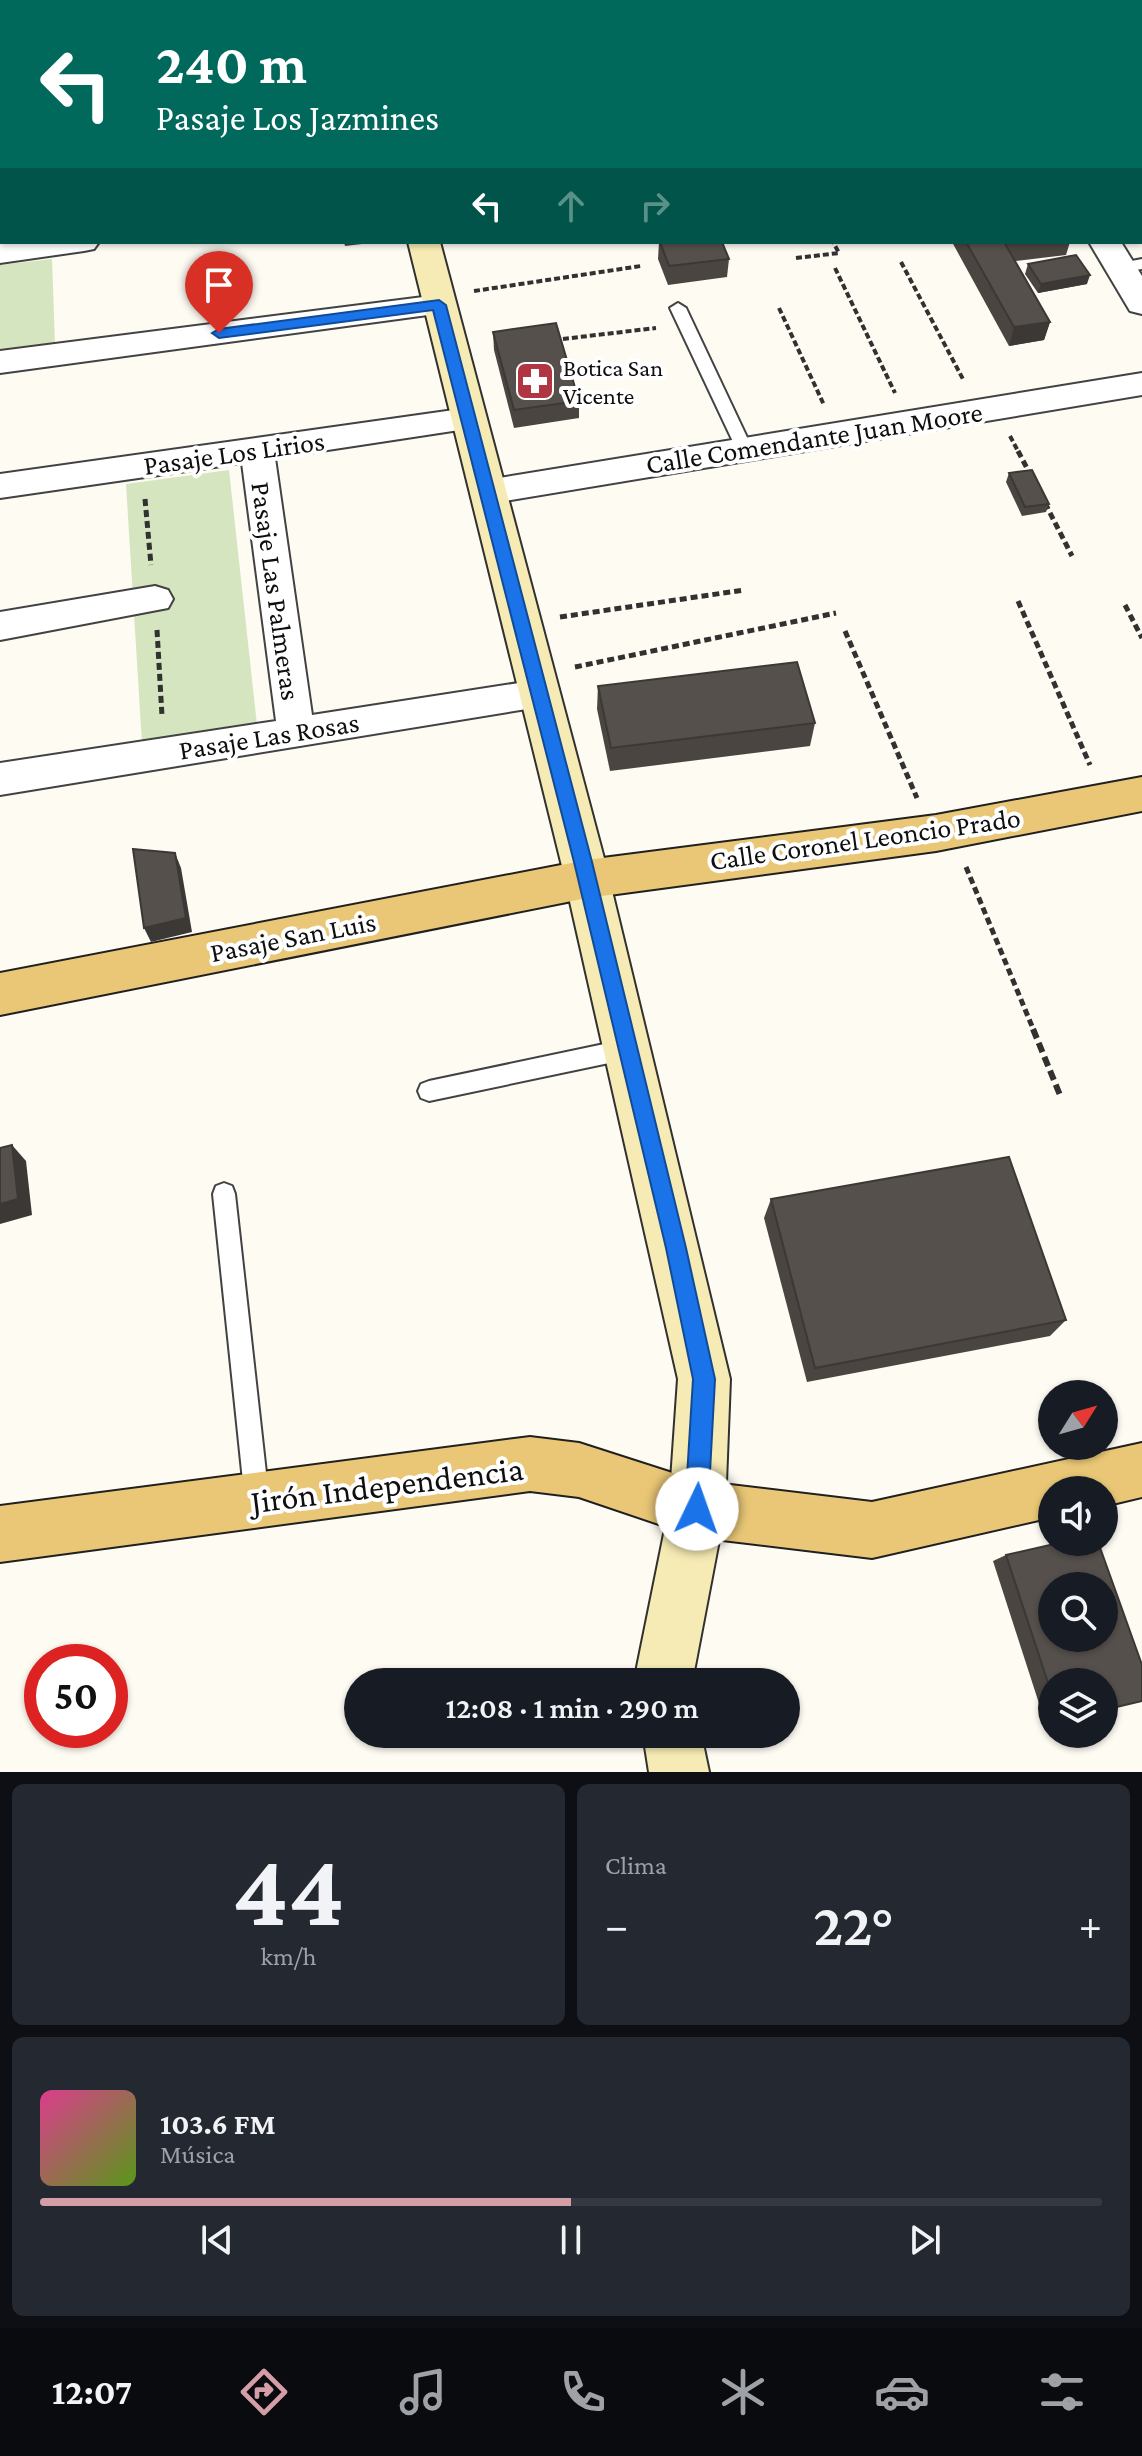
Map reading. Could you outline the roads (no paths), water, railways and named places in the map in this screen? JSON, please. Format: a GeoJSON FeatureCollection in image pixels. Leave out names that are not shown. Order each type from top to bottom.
{"type":"FeatureCollection","features":[{"type":"Feature","properties":{"kind":"main road"},"geometry":{"type":"LineString","coordinates":[[424,244],[587,879],[704,1379],[697,1509],[666,1668]]}},
{"type":"Feature","properties":{"kind":"main road","name":"Calle Coronel Leoncio Prado"},"geometry":{"type":"LineString","coordinates":[[587,879],[936,833],[1124,798]]}},
{"type":"Feature","properties":{"kind":"main road","name":"Pasaje San Luis"},"geometry":{"type":"LineString","coordinates":[[0,994],[587,879]]}},
{"type":"Feature","properties":{"kind":"main road","name":"Jirón Independencia"},"geometry":{"type":"LineString","coordinates":[[0,1534],[530,1464],[579,1470],[697,1509],[872,1530],[1038,1493]]}},
{"type":"Feature","properties":{"kind":"main road","name":"Jirón Independencia"},"geometry":{"type":"LineString","coordinates":[[1115,1476],[1142,1470]]}},
{"type":"Feature","properties":{"kind":"main road"},"geometry":{"type":"LineString","coordinates":[[675,1748],[679,1772]]}},
{"type":"Feature","properties":{"kind":"street"},"geometry":{"type":"LineString","coordinates":[[0,253],[69,244]]}},
{"type":"Feature","properties":{"kind":"street"},"geometry":{"type":"LineString","coordinates":[[0,362],[438,300]]}},
{"type":"Feature","properties":{"kind":"street","name":"Calle Comendante Juan Moore"},"geometry":{"type":"LineString","coordinates":[[487,492],[1142,384]]}},
{"type":"Feature","properties":{"kind":"street","name":"Pasaje Los Lirios"},"geometry":{"type":"LineString","coordinates":[[0,486],[468,419]]}},
{"type":"Feature","properties":{"kind":"street","name":"Pasaje Las Palmeras"},"geometry":{"type":"LineString","coordinates":[[257,449],[296,732]]}},
{"type":"Feature","properties":{"kind":"street"},"geometry":{"type":"LineString","coordinates":[[0,626],[155,599]]}},
{"type":"Feature","properties":{"kind":"street","name":"Pasaje Las Rosas"},"geometry":{"type":"LineString","coordinates":[[0,779],[296,732],[535,684]]}},
{"type":"Feature","properties":{"kind":"lane"},"geometry":{"type":"LineString","coordinates":[[678,308],[744,448]]}},
{"type":"Feature","properties":{"kind":"lane"},"geometry":{"type":"LineString","coordinates":[[429,1091],[628,1049]]}},
{"type":"Feature","properties":{"kind":"lane"},"geometry":{"type":"LineString","coordinates":[[224,1194],[257,1502]]}},
{"type":"Feature","properties":{"kind":"place","name":"Botica San Vicente"},"geometry":{"type":"Point","coordinates":[535,381]}}]}
